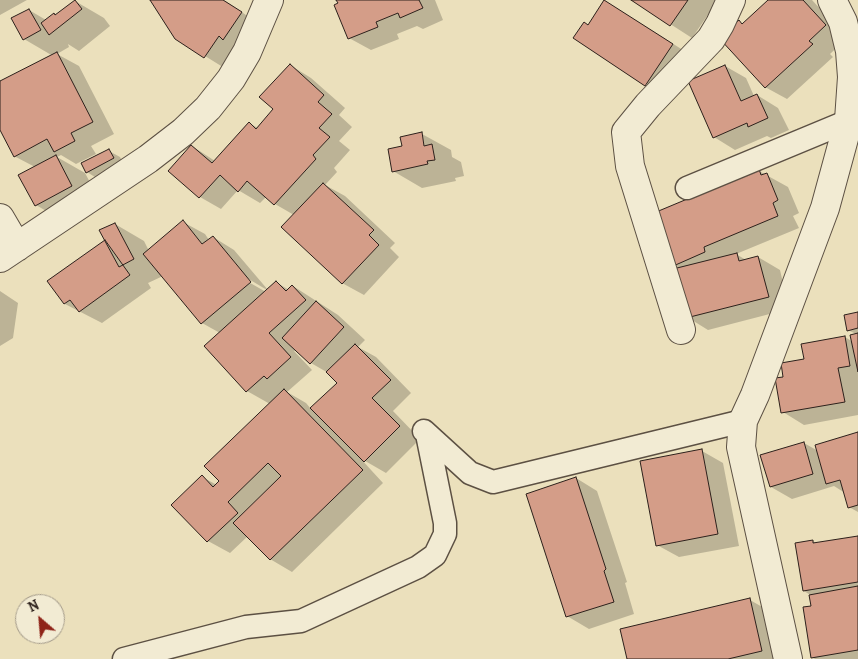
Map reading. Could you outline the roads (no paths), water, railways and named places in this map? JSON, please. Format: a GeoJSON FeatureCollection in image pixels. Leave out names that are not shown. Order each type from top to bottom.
{"type":"FeatureCollection","features":[{"type":"Feature","properties":{"kind":"street"},"geometry":{"type":"LineString","coordinates":[[0,218],[8,252],[148,160],[183,132],[208,108],[231,79],[247,52],[269,0]]}},
{"type":"Feature","properties":{"kind":"street"},"geometry":{"type":"LineString","coordinates":[[681,330],[630,166],[626,132],[648,105],[711,39],[731,0]]}},
{"type":"Feature","properties":{"kind":"street"},"geometry":{"type":"LineString","coordinates":[[788,659],[740,447],[743,421],[755,395],[825,208],[853,119],[850,50],[843,22],[832,0]]}},
{"type":"Feature","properties":{"kind":"lane"},"geometry":{"type":"LineString","coordinates":[[687,188],[853,119]]}},
{"type":"Feature","properties":{"kind":"lane"},"geometry":{"type":"LineString","coordinates":[[124,659],[246,627],[301,621],[418,567],[435,555],[445,534],[445,523],[423,431],[470,474],[493,482],[743,421]]}}]}
